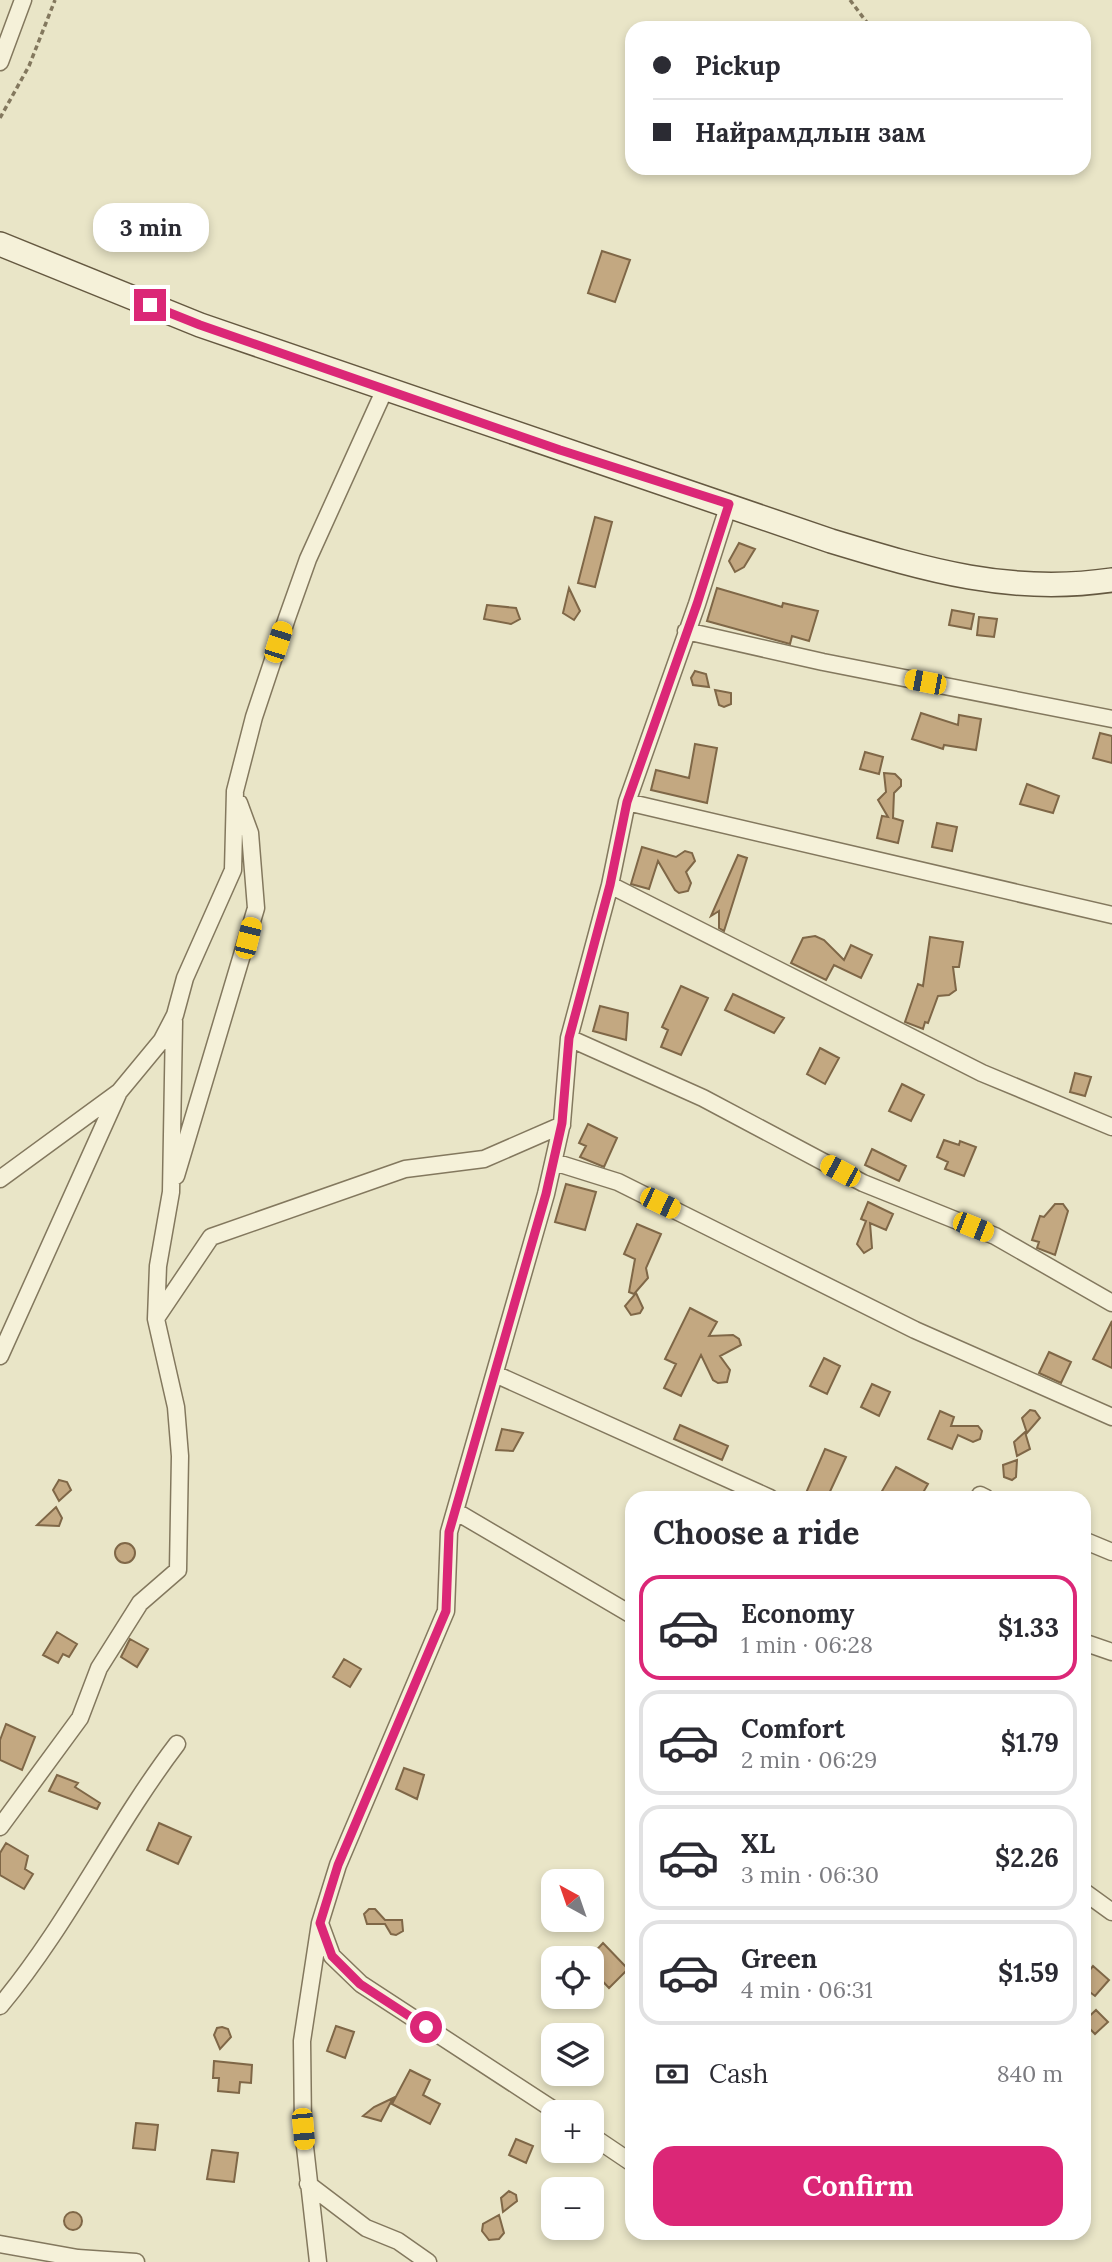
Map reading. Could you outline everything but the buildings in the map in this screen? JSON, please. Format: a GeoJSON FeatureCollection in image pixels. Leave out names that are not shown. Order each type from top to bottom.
{"type":"FeatureCollection","features":[{"type":"Feature","properties":{"kind":"main road"},"geometry":{"type":"LineString","coordinates":[[0,244],[200,325],[384,390],[902,562],[995,582],[1084,584],[1112,580]]}},
{"type":"Feature","properties":{"kind":"street"},"geometry":{"type":"LineString","coordinates":[[0,62],[23,0]]}},
{"type":"Feature","properties":{"kind":"street"},"geometry":{"type":"LineString","coordinates":[[0,1179],[119,1092],[162,1041],[175,1015],[185,978],[233,870],[235,792],[254,717],[286,618],[309,559],[384,390]]}},
{"type":"Feature","properties":{"kind":"street"},"geometry":{"type":"LineString","coordinates":[[318,2262],[303,2129],[302,2041],[320,1923],[333,1878],[446,1611],[449,1532],[554,1162],[562,1125],[569,1038],[610,885],[627,802],[729,504]]}},
{"type":"Feature","properties":{"kind":"street"},"geometry":{"type":"LineString","coordinates":[[686,631],[823,662],[1112,719]]}},
{"type":"Feature","properties":{"kind":"street"},"geometry":{"type":"LineString","coordinates":[[171,1192],[190,1137],[256,908],[250,833],[235,792]]}},
{"type":"Feature","properties":{"kind":"street"},"geometry":{"type":"LineString","coordinates":[[627,802],[1112,915]]}},
{"type":"Feature","properties":{"kind":"street"},"geometry":{"type":"LineString","coordinates":[[610,885],[982,1073],[1112,1127]]}},
{"type":"Feature","properties":{"kind":"street"},"geometry":{"type":"LineString","coordinates":[[0,1827],[80,1718],[99,1668],[141,1604],[178,1570],[180,1456],[176,1407],[156,1319],[158,1266],[171,1192],[175,1015]]}},
{"type":"Feature","properties":{"kind":"street"},"geometry":{"type":"LineString","coordinates":[[569,1038],[703,1098],[863,1183],[995,1236],[1112,1303]]}},
{"type":"Feature","properties":{"kind":"street"},"geometry":{"type":"LineString","coordinates":[[0,1356],[119,1092]]}},
{"type":"Feature","properties":{"kind":"street"},"geometry":{"type":"LineString","coordinates":[[156,1319],[211,1237],[405,1169],[484,1160],[562,1125]]}},
{"type":"Feature","properties":{"kind":"street"},"geometry":{"type":"LineString","coordinates":[[554,1162],[618,1182],[915,1330],[1112,1417]]}},
{"type":"Feature","properties":{"kind":"street"},"geometry":{"type":"LineString","coordinates":[[495,1374],[754,1491]]}},
{"type":"Feature","properties":{"kind":"street"},"geometry":{"type":"LineString","coordinates":[[455,1511],[625,1611]]}},
{"type":"Feature","properties":{"kind":"street"},"geometry":{"type":"LineString","coordinates":[[1091,1543],[1112,1552]]}},
{"type":"Feature","properties":{"kind":"street"},"geometry":{"type":"LineString","coordinates":[[1091,1645],[1112,1652]]}},
{"type":"Feature","properties":{"kind":"street"},"geometry":{"type":"LineString","coordinates":[[0,2006],[47,1943],[148,1781],[177,1744]]}},
{"type":"Feature","properties":{"kind":"street"},"geometry":{"type":"LineString","coordinates":[[1091,1897],[1112,1912]]}},
{"type":"Feature","properties":{"kind":"street"},"geometry":{"type":"LineString","coordinates":[[320,1923],[332,1956],[360,1984],[541,2102]]}},
{"type":"Feature","properties":{"kind":"street"},"geometry":{"type":"LineString","coordinates":[[604,2144],[625,2158]]}},
{"type":"Feature","properties":{"kind":"street"},"geometry":{"type":"LineString","coordinates":[[308,2184],[366,2228],[398,2241],[428,2262]]}},
{"type":"Feature","properties":{"kind":"street"},"geometry":{"type":"LineString","coordinates":[[0,2244],[78,2258],[136,2262]]}},
{"type":"Feature","properties":{"kind":"path"},"geometry":{"type":"LineString","coordinates":[[0,118],[29,66],[55,0]]}},
{"type":"Feature","properties":{"kind":"path"},"geometry":{"type":"LineString","coordinates":[[850,0],[866,21]]}},
{"type":"Feature","properties":{"kind":"route"},"geometry":{"type":"LineString","coordinates":[[150,305],[200,325],[560,450],[729,504],[697,604],[627,802],[597,938],[569,1038],[562,1123],[546,1194],[449,1532],[446,1611],[338,1865],[328,1890],[320,1923],[332,1956],[360,1984],[426,2027]]}}]}
